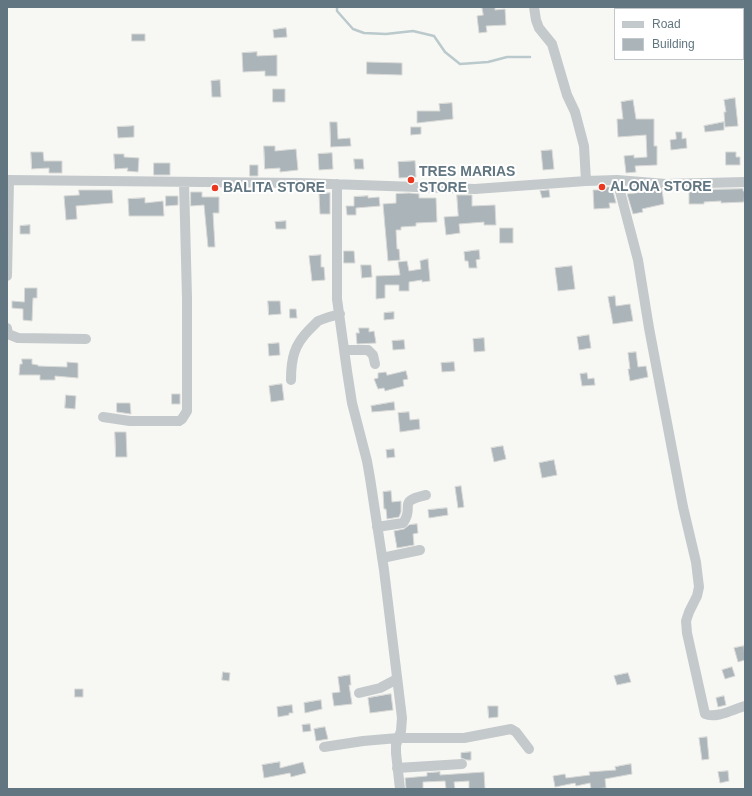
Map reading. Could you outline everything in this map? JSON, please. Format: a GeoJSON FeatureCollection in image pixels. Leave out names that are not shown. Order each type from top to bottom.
{"type":"FeatureCollection","features":[{"type":"Feature","properties":{"kind":"street"},"geometry":{"type":"LineString","coordinates":[[534,7],[539,28],[552,44],[567,95],[575,112],[584,146],[586,181]]}},
{"type":"Feature","properties":{"kind":"street"},"geometry":{"type":"LineString","coordinates":[[7,276],[8,180],[337,184],[475,189],[617,180],[666,184],[745,182]]}},
{"type":"Feature","properties":{"kind":"street"},"geometry":{"type":"LineString","coordinates":[[617,180],[638,260],[648,328],[683,507],[696,562],[699,586],[698,596],[686,621],[687,633],[705,714],[709,716],[716,715],[745,706]]}},
{"type":"Feature","properties":{"kind":"street"},"geometry":{"type":"LineString","coordinates":[[103,417],[130,421],[179,421],[187,411],[187,298],[184,182]]}},
{"type":"Feature","properties":{"kind":"street"},"geometry":{"type":"LineString","coordinates":[[337,184],[337,278],[340,314],[352,403],[367,461],[382,558],[402,718],[401,731],[398,738],[396,753],[400,789]]}},
{"type":"Feature","properties":{"kind":"street"},"geometry":{"type":"LineString","coordinates":[[291,380],[291,363],[294,353],[304,336],[317,322],[340,314]]}},
{"type":"Feature","properties":{"kind":"street"},"geometry":{"type":"LineString","coordinates":[[7,328],[8,334],[18,338],[86,339]]}},
{"type":"Feature","properties":{"kind":"street"},"geometry":{"type":"LineString","coordinates":[[344,350],[368,350],[373,355],[376,364]]}},
{"type":"Feature","properties":{"kind":"street"},"geometry":{"type":"LineString","coordinates":[[377,527],[403,523],[407,518],[408,502],[411,498],[426,495]]}},
{"type":"Feature","properties":{"kind":"street"},"geometry":{"type":"LineString","coordinates":[[382,558],[420,550]]}},
{"type":"Feature","properties":{"kind":"street"},"geometry":{"type":"LineString","coordinates":[[359,693],[380,688],[397,679]]}},
{"type":"Feature","properties":{"kind":"street"},"geometry":{"type":"LineString","coordinates":[[324,746],[398,738],[464,738],[511,729],[516,732],[529,749]]}},
{"type":"Feature","properties":{"kind":"street"},"geometry":{"type":"LineString","coordinates":[[397,768],[462,764]]}},
{"type":"Feature","properties":{"kind":"building"},"geometry":{"type":"Polygon","coordinates":[[[482,7],[495,7],[495,10],[505,9],[506,25],[486,26],[487,32],[479,33],[477,16],[483,15],[482,7]]]}},
{"type":"Feature","properties":{"kind":"building"},"geometry":{"type":"Polygon","coordinates":[[[286,28],[287,37],[274,38],[273,30],[286,28]]]}},
{"type":"Feature","properties":{"kind":"building"},"geometry":{"type":"Polygon","coordinates":[[[132,34],[145,34],[145,41],[132,41],[132,34]]]}},
{"type":"Feature","properties":{"kind":"building"},"geometry":{"type":"Polygon","coordinates":[[[257,52],[257,56],[277,55],[277,76],[265,76],[265,71],[243,72],[242,53],[257,52]]]}},
{"type":"Feature","properties":{"kind":"building"},"geometry":{"type":"Polygon","coordinates":[[[367,62],[402,63],[402,75],[367,74],[367,62]]]}},
{"type":"Feature","properties":{"kind":"building"},"geometry":{"type":"Polygon","coordinates":[[[220,80],[221,97],[212,97],[211,81],[220,80]]]}},
{"type":"Feature","properties":{"kind":"building"},"geometry":{"type":"Polygon","coordinates":[[[273,89],[285,89],[285,102],[273,102],[273,89]]]}},
{"type":"Feature","properties":{"kind":"building"},"geometry":{"type":"Polygon","coordinates":[[[735,98],[738,126],[725,127],[724,112],[726,112],[724,100],[735,98]]]}},
{"type":"Feature","properties":{"kind":"building"},"geometry":{"type":"Polygon","coordinates":[[[633,100],[636,119],[654,119],[654,146],[657,146],[657,165],[635,166],[636,172],[626,173],[624,156],[634,155],[634,158],[647,157],[646,135],[618,137],[617,119],[623,119],[621,102],[633,100]]]}},
{"type":"Feature","properties":{"kind":"building"},"geometry":{"type":"Polygon","coordinates":[[[452,103],[453,119],[417,123],[417,111],[440,111],[439,104],[452,103]]]}},
{"type":"Feature","properties":{"kind":"building"},"geometry":{"type":"Polygon","coordinates":[[[330,122],[337,122],[338,139],[350,138],[351,146],[331,147],[330,122]]]}},
{"type":"Feature","properties":{"kind":"building"},"geometry":{"type":"Polygon","coordinates":[[[724,122],[724,130],[705,132],[704,126],[724,122]]]}},
{"type":"Feature","properties":{"kind":"building"},"geometry":{"type":"Polygon","coordinates":[[[134,126],[134,137],[118,138],[117,127],[134,126]]]}},
{"type":"Feature","properties":{"kind":"building"},"geometry":{"type":"Polygon","coordinates":[[[411,127],[421,127],[421,134],[411,135],[411,127]]]}},
{"type":"Feature","properties":{"kind":"building"},"geometry":{"type":"Polygon","coordinates":[[[676,132],[682,132],[682,139],[686,138],[687,148],[671,150],[670,140],[676,139],[676,132]]]}},
{"type":"Feature","properties":{"kind":"building"},"geometry":{"type":"Polygon","coordinates":[[[264,146],[275,146],[275,151],[296,149],[298,170],[280,172],[280,168],[265,169],[264,146]]]}},
{"type":"Feature","properties":{"kind":"building"},"geometry":{"type":"Polygon","coordinates":[[[552,150],[554,169],[543,170],[541,151],[552,150]]]}},
{"type":"Feature","properties":{"kind":"building"},"geometry":{"type":"Polygon","coordinates":[[[31,152],[43,152],[44,161],[62,161],[62,173],[49,173],[49,168],[32,169],[31,152]]]}},
{"type":"Feature","properties":{"kind":"building"},"geometry":{"type":"Polygon","coordinates":[[[726,152],[736,152],[736,157],[740,157],[740,165],[726,165],[726,152]]]}},
{"type":"Feature","properties":{"kind":"building"},"geometry":{"type":"Polygon","coordinates":[[[332,153],[333,169],[319,170],[318,154],[332,153]]]}},
{"type":"Feature","properties":{"kind":"building"},"geometry":{"type":"Polygon","coordinates":[[[114,154],[124,154],[124,157],[139,158],[138,172],[127,171],[128,168],[115,169],[114,154]]]}},
{"type":"Feature","properties":{"kind":"building"},"geometry":{"type":"Polygon","coordinates":[[[354,159],[363,159],[364,169],[355,169],[354,159]]]}},
{"type":"Feature","properties":{"kind":"building"},"geometry":{"type":"Polygon","coordinates":[[[415,161],[416,177],[399,178],[398,162],[415,161]]]}},
{"type":"Feature","properties":{"kind":"building"},"geometry":{"type":"Polygon","coordinates":[[[154,163],[170,163],[170,175],[154,175],[154,163]]]}},
{"type":"Feature","properties":{"kind":"building"},"geometry":{"type":"Polygon","coordinates":[[[250,165],[258,165],[258,176],[250,176],[250,165]]]}},
{"type":"Feature","properties":{"kind":"building"},"geometry":{"type":"Polygon","coordinates":[[[600,187],[612,187],[616,203],[609,203],[610,208],[594,209],[593,190],[600,190],[600,187]]]}},
{"type":"Feature","properties":{"kind":"building"},"geometry":{"type":"Polygon","coordinates":[[[651,189],[662,190],[664,204],[642,209],[643,212],[633,214],[627,194],[651,191],[651,189]]]}},
{"type":"Feature","properties":{"kind":"building"},"geometry":{"type":"Polygon","coordinates":[[[743,189],[743,191],[745,191],[744,202],[721,203],[721,201],[704,202],[704,204],[689,204],[689,190],[743,189]]]}},
{"type":"Feature","properties":{"kind":"building"},"geometry":{"type":"Polygon","coordinates":[[[79,190],[112,190],[113,203],[76,206],[77,219],[66,220],[64,196],[79,195],[79,190]]]}},
{"type":"Feature","properties":{"kind":"building"},"geometry":{"type":"Polygon","coordinates":[[[549,190],[550,197],[542,198],[540,191],[549,190]]]}},
{"type":"Feature","properties":{"kind":"building"},"geometry":{"type":"Polygon","coordinates":[[[191,192],[202,192],[202,197],[219,197],[219,213],[213,213],[215,247],[208,247],[204,205],[191,206],[191,192]]]}},
{"type":"Feature","properties":{"kind":"building"},"geometry":{"type":"Polygon","coordinates":[[[330,193],[330,214],[320,214],[319,194],[330,193]]]}},
{"type":"Feature","properties":{"kind":"building"},"geometry":{"type":"Polygon","coordinates":[[[396,194],[419,194],[419,198],[436,198],[437,222],[416,223],[416,226],[401,227],[401,230],[396,230],[397,249],[399,249],[400,260],[388,261],[383,204],[396,203],[396,194]]]}},
{"type":"Feature","properties":{"kind":"building"},"geometry":{"type":"Polygon","coordinates":[[[457,195],[472,195],[472,206],[495,205],[496,225],[484,225],[484,222],[459,224],[460,233],[446,235],[444,217],[458,216],[457,195]]]}},
{"type":"Feature","properties":{"kind":"building"},"geometry":{"type":"Polygon","coordinates":[[[166,196],[178,196],[178,205],[166,206],[166,196]]]}},
{"type":"Feature","properties":{"kind":"building"},"geometry":{"type":"Polygon","coordinates":[[[368,196],[368,198],[379,197],[380,206],[356,208],[356,215],[347,215],[346,206],[354,206],[354,197],[368,196]]]}},
{"type":"Feature","properties":{"kind":"building"},"geometry":{"type":"Polygon","coordinates":[[[145,198],[145,203],[163,201],[164,216],[129,216],[128,199],[145,198]]]}},
{"type":"Feature","properties":{"kind":"building"},"geometry":{"type":"Polygon","coordinates":[[[286,221],[286,229],[276,229],[275,222],[286,221]]]}},
{"type":"Feature","properties":{"kind":"building"},"geometry":{"type":"Polygon","coordinates":[[[30,225],[30,234],[20,234],[20,226],[30,225]]]}},
{"type":"Feature","properties":{"kind":"building"},"geometry":{"type":"Polygon","coordinates":[[[500,228],[513,228],[513,243],[500,243],[500,228]]]}},
{"type":"Feature","properties":{"kind":"building"},"geometry":{"type":"Polygon","coordinates":[[[479,250],[480,259],[476,260],[477,268],[469,268],[468,261],[465,261],[464,252],[479,250]]]}},
{"type":"Feature","properties":{"kind":"building"},"geometry":{"type":"Polygon","coordinates":[[[344,251],[354,251],[355,263],[344,263],[344,251]]]}},
{"type":"Feature","properties":{"kind":"building"},"geometry":{"type":"Polygon","coordinates":[[[321,255],[321,267],[324,267],[325,280],[312,281],[309,256],[321,255]]]}},
{"type":"Feature","properties":{"kind":"building"},"geometry":{"type":"Polygon","coordinates":[[[428,259],[430,281],[422,282],[422,280],[409,282],[409,291],[399,291],[399,285],[385,285],[385,298],[376,299],[376,276],[400,275],[398,262],[407,261],[409,271],[421,269],[420,261],[428,259]]]}},
{"type":"Feature","properties":{"kind":"building"},"geometry":{"type":"Polygon","coordinates":[[[361,265],[371,265],[372,277],[362,278],[361,265]]]}},
{"type":"Feature","properties":{"kind":"building"},"geometry":{"type":"Polygon","coordinates":[[[572,266],[575,289],[558,291],[555,268],[572,266]]]}},
{"type":"Feature","properties":{"kind":"building"},"geometry":{"type":"Polygon","coordinates":[[[25,288],[37,288],[37,298],[33,298],[32,321],[23,320],[23,309],[12,308],[12,301],[24,302],[25,288]]]}},
{"type":"Feature","properties":{"kind":"building"},"geometry":{"type":"Polygon","coordinates":[[[615,296],[616,306],[630,304],[633,321],[613,324],[608,297],[615,296]]]}},
{"type":"Feature","properties":{"kind":"building"},"geometry":{"type":"Polygon","coordinates":[[[268,301],[280,301],[281,314],[269,315],[268,301]]]}},
{"type":"Feature","properties":{"kind":"building"},"geometry":{"type":"Polygon","coordinates":[[[290,309],[296,309],[297,318],[290,318],[290,309]]]}},
{"type":"Feature","properties":{"kind":"building"},"geometry":{"type":"Polygon","coordinates":[[[394,312],[394,319],[384,320],[384,313],[394,312]]]}},
{"type":"Feature","properties":{"kind":"building"},"geometry":{"type":"Polygon","coordinates":[[[359,328],[369,328],[369,332],[374,331],[376,343],[357,344],[356,333],[359,333],[359,328]]]}},
{"type":"Feature","properties":{"kind":"building"},"geometry":{"type":"Polygon","coordinates":[[[589,335],[591,348],[579,350],[577,337],[589,335]]]}},
{"type":"Feature","properties":{"kind":"building"},"geometry":{"type":"Polygon","coordinates":[[[484,338],[485,351],[474,352],[473,339],[484,338]]]}},
{"type":"Feature","properties":{"kind":"building"},"geometry":{"type":"Polygon","coordinates":[[[404,340],[405,349],[393,350],[392,341],[404,340]]]}},
{"type":"Feature","properties":{"kind":"building"},"geometry":{"type":"Polygon","coordinates":[[[279,343],[280,355],[269,356],[268,344],[279,343]]]}},
{"type":"Feature","properties":{"kind":"building"},"geometry":{"type":"Polygon","coordinates":[[[636,352],[638,367],[646,366],[648,377],[630,381],[628,353],[636,352]]]}},
{"type":"Feature","properties":{"kind":"building"},"geometry":{"type":"Polygon","coordinates":[[[22,359],[32,359],[32,364],[38,366],[67,367],[67,362],[78,363],[78,378],[55,376],[55,380],[40,380],[40,375],[19,375],[22,359]]]}},
{"type":"Feature","properties":{"kind":"building"},"geometry":{"type":"Polygon","coordinates":[[[454,362],[455,371],[442,372],[441,363],[454,362]]]}},
{"type":"Feature","properties":{"kind":"building"},"geometry":{"type":"Polygon","coordinates":[[[406,371],[408,379],[403,380],[404,386],[385,391],[384,388],[378,389],[374,379],[378,378],[378,373],[386,372],[387,375],[406,371]]]}},
{"type":"Feature","properties":{"kind":"building"},"geometry":{"type":"Polygon","coordinates":[[[587,373],[588,379],[594,378],[595,385],[582,386],[580,374],[587,373]]]}},
{"type":"Feature","properties":{"kind":"building"},"geometry":{"type":"Polygon","coordinates":[[[282,384],[284,400],[271,402],[269,386],[282,384]]]}},
{"type":"Feature","properties":{"kind":"building"},"geometry":{"type":"Polygon","coordinates":[[[172,394],[180,394],[180,404],[172,404],[172,394]]]}},
{"type":"Feature","properties":{"kind":"building"},"geometry":{"type":"Polygon","coordinates":[[[66,395],[76,396],[75,409],[65,408],[66,395]]]}},
{"type":"Feature","properties":{"kind":"building"},"geometry":{"type":"Polygon","coordinates":[[[394,402],[395,410],[372,412],[371,406],[394,402]]]}},
{"type":"Feature","properties":{"kind":"building"},"geometry":{"type":"Polygon","coordinates":[[[117,403],[130,403],[131,414],[117,412],[117,403]]]}},
{"type":"Feature","properties":{"kind":"building"},"geometry":{"type":"Polygon","coordinates":[[[409,412],[410,420],[419,419],[420,429],[400,432],[398,413],[409,412]]]}},
{"type":"Feature","properties":{"kind":"building"},"geometry":{"type":"Polygon","coordinates":[[[115,432],[126,432],[127,457],[116,457],[115,432]]]}},
{"type":"Feature","properties":{"kind":"building"},"geometry":{"type":"Polygon","coordinates":[[[503,446],[506,459],[494,462],[491,448],[503,446]]]}},
{"type":"Feature","properties":{"kind":"building"},"geometry":{"type":"Polygon","coordinates":[[[394,449],[395,457],[387,458],[386,450],[394,449]]]}},
{"type":"Feature","properties":{"kind":"building"},"geometry":{"type":"Polygon","coordinates":[[[554,460],[557,475],[542,478],[539,463],[554,460]]]}},
{"type":"Feature","properties":{"kind":"building"},"geometry":{"type":"Polygon","coordinates":[[[461,486],[464,507],[458,508],[455,487],[461,486]]]}},
{"type":"Feature","properties":{"kind":"building"},"geometry":{"type":"Polygon","coordinates":[[[391,491],[392,502],[401,501],[401,512],[399,517],[387,519],[386,509],[384,509],[383,492],[391,491]]]}},
{"type":"Feature","properties":{"kind":"building"},"geometry":{"type":"Polygon","coordinates":[[[447,508],[448,515],[429,518],[428,510],[447,508]]]}},
{"type":"Feature","properties":{"kind":"building"},"geometry":{"type":"Polygon","coordinates":[[[417,524],[418,533],[413,534],[414,545],[397,548],[394,531],[404,529],[409,525],[417,524]]]}},
{"type":"Feature","properties":{"kind":"building"},"geometry":{"type":"Polygon","coordinates":[[[744,646],[745,660],[738,662],[734,648],[744,646]]]}},
{"type":"Feature","properties":{"kind":"building"},"geometry":{"type":"Polygon","coordinates":[[[732,667],[735,676],[725,679],[722,670],[732,667]]]}},
{"type":"Feature","properties":{"kind":"building"},"geometry":{"type":"Polygon","coordinates":[[[223,672],[230,673],[229,681],[222,680],[223,672]]]}},
{"type":"Feature","properties":{"kind":"building"},"geometry":{"type":"Polygon","coordinates":[[[628,673],[631,682],[617,685],[614,676],[628,673]]]}},
{"type":"Feature","properties":{"kind":"building"},"geometry":{"type":"Polygon","coordinates":[[[350,675],[351,685],[349,685],[352,704],[334,706],[332,693],[340,692],[338,677],[350,675]]]}},
{"type":"Feature","properties":{"kind":"building"},"geometry":{"type":"Polygon","coordinates":[[[75,689],[83,689],[83,697],[75,697],[75,689]]]}},
{"type":"Feature","properties":{"kind":"building"},"geometry":{"type":"Polygon","coordinates":[[[391,694],[393,710],[370,713],[368,698],[391,694]]]}},
{"type":"Feature","properties":{"kind":"building"},"geometry":{"type":"Polygon","coordinates":[[[724,696],[726,705],[718,707],[716,698],[724,696]]]}},
{"type":"Feature","properties":{"kind":"building"},"geometry":{"type":"Polygon","coordinates":[[[321,700],[322,709],[305,713],[304,703],[321,700]]]}},
{"type":"Feature","properties":{"kind":"building"},"geometry":{"type":"Polygon","coordinates":[[[292,705],[293,713],[278,717],[277,707],[292,705]]]}},
{"type":"Feature","properties":{"kind":"building"},"geometry":{"type":"Polygon","coordinates":[[[488,706],[498,706],[498,717],[489,718],[488,706]]]}},
{"type":"Feature","properties":{"kind":"building"},"geometry":{"type":"Polygon","coordinates":[[[310,724],[311,731],[303,732],[302,725],[310,724]]]}},
{"type":"Feature","properties":{"kind":"building"},"geometry":{"type":"Polygon","coordinates":[[[325,727],[328,739],[316,741],[314,729],[325,727]]]}},
{"type":"Feature","properties":{"kind":"building"},"geometry":{"type":"Polygon","coordinates":[[[707,737],[709,759],[702,760],[699,738],[707,737]]]}},
{"type":"Feature","properties":{"kind":"building"},"geometry":{"type":"Polygon","coordinates":[[[471,752],[471,760],[461,758],[461,753],[471,752]]]}},
{"type":"Feature","properties":{"kind":"building"},"geometry":{"type":"Polygon","coordinates":[[[280,762],[280,768],[303,762],[306,773],[291,777],[290,773],[264,778],[262,765],[280,762]]]}},
{"type":"Feature","properties":{"kind":"building"},"geometry":{"type":"Polygon","coordinates":[[[631,764],[632,774],[605,779],[606,788],[591,789],[590,783],[576,786],[575,783],[555,787],[553,776],[565,774],[566,778],[590,775],[589,772],[616,770],[615,767],[631,764]]]}},
{"type":"Feature","properties":{"kind":"building"},"geometry":{"type":"Polygon","coordinates":[[[728,771],[729,781],[720,783],[718,772],[728,771]]]}},
{"type":"Feature","properties":{"kind":"building"},"geometry":{"type":"Polygon","coordinates":[[[440,772],[440,775],[484,772],[485,789],[469,789],[469,781],[454,782],[455,789],[446,789],[445,781],[423,782],[423,789],[406,789],[405,778],[427,776],[427,773],[440,772]]]}},
{"type":"Feature","properties":{"kind":"waterway"},"geometry":{"type":"LineString","coordinates":[[337,7],[337,11],[353,29],[364,33],[386,34],[413,31],[434,36],[445,52],[460,64],[488,62],[507,57],[530,57]]}},
{"type":"Feature","properties":{"kind":"place","name":"TRES MARIAS STORE"},"geometry":{"type":"Point","coordinates":[411,180]}},
{"type":"Feature","properties":{"kind":"place","name":"ALONA STORE"},"geometry":{"type":"Point","coordinates":[602,187]}},
{"type":"Feature","properties":{"kind":"place","name":"BALITA STORE"},"geometry":{"type":"Point","coordinates":[215,188]}}]}
